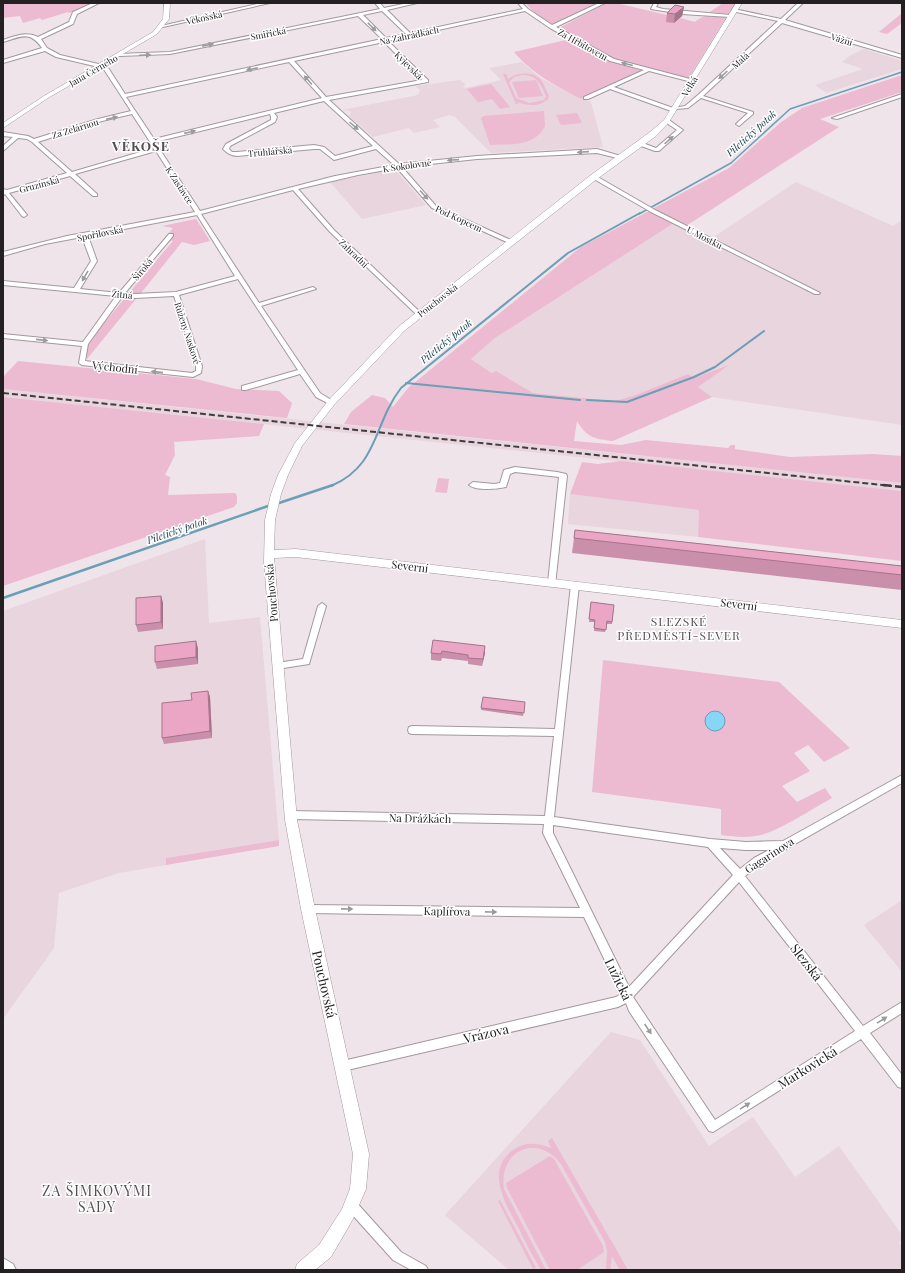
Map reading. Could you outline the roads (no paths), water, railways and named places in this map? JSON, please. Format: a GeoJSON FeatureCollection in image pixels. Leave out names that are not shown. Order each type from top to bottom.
{"type":"FeatureCollection","features":[{"type":"Feature","properties":{"kind":"main road"},"geometry":{"type":"LineString","coordinates":[[3,1267],[7,1270]]}},
{"type":"Feature","properties":{"kind":"street"},"geometry":{"type":"LineString","coordinates":[[38,39],[71,23],[75,12],[97,3]]}},
{"type":"Feature","properties":{"kind":"street"},"geometry":{"type":"LineString","coordinates":[[163,26],[168,12],[168,3]]}},
{"type":"Feature","properties":{"kind":"street","name":"Věkošská"},"geometry":{"type":"LineString","coordinates":[[163,26],[268,3]]}},
{"type":"Feature","properties":{"kind":"street","name":"Kyjevská"},"geometry":{"type":"LineString","coordinates":[[377,3],[409,35]]}},
{"type":"Feature","properties":{"kind":"street","name":"Smiřická"},"geometry":{"type":"LineString","coordinates":[[120,55],[170,53],[415,3]]}},
{"type":"Feature","properties":{"kind":"street"},"geometry":{"type":"LineString","coordinates":[[520,3],[526,10],[552,27]]}},
{"type":"Feature","properties":{"kind":"street","name":"Za Hřbitovem"},"geometry":{"type":"LineString","coordinates":[[552,27],[602,3]]}},
{"type":"Feature","properties":{"kind":"street","name":"Vážní"},"geometry":{"type":"LineString","coordinates":[[656,3],[653,8],[688,14],[707,14],[735,9],[782,21],[902,57]]}},
{"type":"Feature","properties":{"kind":"street","name":"Malá"},"geometry":{"type":"LineString","coordinates":[[674,109],[686,107],[700,96],[801,3]]}},
{"type":"Feature","properties":{"kind":"street","name":"Velká"},"geometry":{"type":"LineString","coordinates":[[674,109],[735,9]]}},
{"type":"Feature","properties":{"kind":"street","name":"Na Zahrádkách"},"geometry":{"type":"LineString","coordinates":[[123,96],[526,10]]}},
{"type":"Feature","properties":{"kind":"street","name":"Kyjevská"},"geometry":{"type":"LineString","coordinates":[[326,100],[426,81],[359,14]]}},
{"type":"Feature","properties":{"kind":"street","name":"Jana Černého"},"geometry":{"type":"LineString","coordinates":[[3,126],[46,97],[152,35],[163,26]]}},
{"type":"Feature","properties":{"kind":"street","name":"Za Hřbitovem"},"geometry":{"type":"LineString","coordinates":[[552,27],[612,60],[692,81]]}},
{"type":"Feature","properties":{"kind":"street"},"geometry":{"type":"LineString","coordinates":[[3,41],[25,35],[38,39],[45,50],[58,56],[101,65]]}},
{"type":"Feature","properties":{"kind":"street"},"geometry":{"type":"LineString","coordinates":[[3,62],[45,50]]}},
{"type":"Feature","properties":{"kind":"street"},"geometry":{"type":"LineString","coordinates":[[290,61],[326,100],[398,166]]}},
{"type":"Feature","properties":{"kind":"street","name":"K Zastávce"},"geometry":{"type":"LineString","coordinates":[[101,65],[105,68],[134,112],[239,277],[318,395],[331,403]]}},
{"type":"Feature","properties":{"kind":"street"},"geometry":{"type":"LineString","coordinates":[[586,98],[648,70]]}},
{"type":"Feature","properties":{"kind":"street"},"geometry":{"type":"LineString","coordinates":[[610,87],[674,109]]}},
{"type":"Feature","properties":{"kind":"street"},"geometry":{"type":"LineString","coordinates":[[835,118],[902,95]]}},
{"type":"Feature","properties":{"kind":"street"},"geometry":{"type":"LineString","coordinates":[[700,96],[752,113],[740,124]]}},
{"type":"Feature","properties":{"kind":"street"},"geometry":{"type":"LineString","coordinates":[[152,141],[326,100]]}},
{"type":"Feature","properties":{"kind":"street","name":"Pouchovská"},"geometry":{"type":"LineString","coordinates":[[303,1270],[324,1251],[352,1206],[360,1180],[361,1154],[308,909],[291,815],[268,554],[271,518],[276,494],[287,464],[298,445],[331,403],[401,329],[594,177],[640,144],[667,121],[674,109]]}},
{"type":"Feature","properties":{"kind":"street","name":"Za Zelárnou"},"geometry":{"type":"LineString","coordinates":[[34,140],[100,120],[134,112]]}},
{"type":"Feature","properties":{"kind":"street","name":"Truhlářská"},"geometry":{"type":"LineString","coordinates":[[271,112],[274,117],[273,121],[226,147],[228,152],[237,154],[314,147],[322,148],[334,158],[377,147]]}},
{"type":"Feature","properties":{"kind":"street"},"geometry":{"type":"LineString","coordinates":[[640,144],[657,150],[680,130],[667,121]]}},
{"type":"Feature","properties":{"kind":"street"},"geometry":{"type":"LineString","coordinates":[[3,134],[34,140]]}},
{"type":"Feature","properties":{"kind":"street"},"geometry":{"type":"LineString","coordinates":[[3,148],[17,136]]}},
{"type":"Feature","properties":{"kind":"street","name":"Gruzínská"},"geometry":{"type":"LineString","coordinates":[[34,140],[95,196]]}},
{"type":"Feature","properties":{"kind":"street","name":"Gruzínská"},"geometry":{"type":"LineString","coordinates":[[24,215],[4,192],[157,149]]}},
{"type":"Feature","properties":{"kind":"street","name":"K Sokolovně"},"geometry":{"type":"LineString","coordinates":[[198,213],[358,173],[424,162],[597,151],[621,158]]}},
{"type":"Feature","properties":{"kind":"street","name":"Pod Kopcem"},"geometry":{"type":"LineString","coordinates":[[398,166],[434,207],[511,242]]}},
{"type":"Feature","properties":{"kind":"street","name":"U Mostku"},"geometry":{"type":"LineString","coordinates":[[594,177],[653,211],[817,293]]}},
{"type":"Feature","properties":{"kind":"street","name":"Zahradní"},"geometry":{"type":"LineString","coordinates":[[294,188],[332,231],[419,314]]}},
{"type":"Feature","properties":{"kind":"street","name":"Spořilovská"},"geometry":{"type":"LineString","coordinates":[[3,254],[39,244],[198,213]]}},
{"type":"Feature","properties":{"kind":"street","name":"Široká"},"geometry":{"type":"LineString","coordinates":[[85,344],[121,294],[171,235]]}},
{"type":"Feature","properties":{"kind":"street"},"geometry":{"type":"LineString","coordinates":[[76,290],[94,261],[85,236]]}},
{"type":"Feature","properties":{"kind":"street","name":"Žitná"},"geometry":{"type":"LineString","coordinates":[[3,284],[135,296],[176,294],[239,277]]}},
{"type":"Feature","properties":{"kind":"street"},"geometry":{"type":"LineString","coordinates":[[258,305],[313,288]]}},
{"type":"Feature","properties":{"kind":"street","name":"Růženy Naskové"},"geometry":{"type":"LineString","coordinates":[[176,294],[199,366],[199,372]]}},
{"type":"Feature","properties":{"kind":"street","name":"Východní"},"geometry":{"type":"LineString","coordinates":[[3,336],[85,344],[82,363],[193,376],[199,372]]}},
{"type":"Feature","properties":{"kind":"street"},"geometry":{"type":"LineString","coordinates":[[244,388],[302,371]]}},
{"type":"Feature","properties":{"kind":"street"},"geometry":{"type":"LineString","coordinates":[[473,485],[494,487],[503,485],[507,472],[515,469],[563,476],[552,583]]}},
{"type":"Feature","properties":{"kind":"street","name":"Severní"},"geometry":{"type":"LineString","coordinates":[[268,554],[296,553],[902,624]]}},
{"type":"Feature","properties":{"kind":"street"},"geometry":{"type":"LineString","coordinates":[[575,585],[549,820],[746,846],[784,845]]}},
{"type":"Feature","properties":{"kind":"street"},"geometry":{"type":"LineString","coordinates":[[277,666],[306,662],[322,606]]}},
{"type":"Feature","properties":{"kind":"street"},"geometry":{"type":"LineString","coordinates":[[412,730],[559,733]]}},
{"type":"Feature","properties":{"kind":"street","name":"Gagarinova"},"geometry":{"type":"LineString","coordinates":[[627,996],[739,875],[757,861],[784,845],[902,779]]}},
{"type":"Feature","properties":{"kind":"street","name":"Na Drážkách"},"geometry":{"type":"LineString","coordinates":[[291,815],[549,820]]}},
{"type":"Feature","properties":{"kind":"street","name":"Lužická"},"geometry":{"type":"LineString","coordinates":[[549,820],[548,833],[627,996],[712,1127]]}},
{"type":"Feature","properties":{"kind":"street","name":"Slezská"},"geometry":{"type":"LineString","coordinates":[[710,842],[739,875],[902,1083]]}},
{"type":"Feature","properties":{"kind":"street","name":"Kaplířova"},"geometry":{"type":"LineString","coordinates":[[308,909],[587,913]]}},
{"type":"Feature","properties":{"kind":"street","name":"Vrázova"},"geometry":{"type":"LineString","coordinates":[[343,1066],[614,1004],[627,996]]}},
{"type":"Feature","properties":{"kind":"street","name":"Markovická"},"geometry":{"type":"LineString","coordinates":[[712,1127],[902,1007]]}},
{"type":"Feature","properties":{"kind":"street"},"geometry":{"type":"LineString","coordinates":[[352,1206],[397,1256],[422,1270]]}},
{"type":"Feature","properties":{"kind":"water"},"geometry":{"type":"Polygon","coordinates":[[[715,711],[722,714],[725,721],[722,728],[715,731],[708,728],[705,721],[708,714],[715,711]]]}},
{"type":"Feature","properties":{"kind":"waterway","name":"Piletický potok"},"geometry":{"type":"LineString","coordinates":[[639,214],[731,163],[790,109],[902,72]]}},
{"type":"Feature","properties":{"kind":"waterway","name":"Piletický potok"},"geometry":{"type":"LineString","coordinates":[[407,383],[568,253],[640,213]]}},
{"type":"Feature","properties":{"kind":"waterway"},"geometry":{"type":"LineString","coordinates":[[587,400],[627,402],[694,377],[715,367],[764,331]]}},
{"type":"Feature","properties":{"kind":"waterway","name":"Piletický potok"},"geometry":{"type":"LineString","coordinates":[[333,485],[347,478],[367,456],[392,402],[401,388],[407,383]]}},
{"type":"Feature","properties":{"kind":"waterway"},"geometry":{"type":"LineString","coordinates":[[407,383],[580,400]]}},
{"type":"Feature","properties":{"kind":"waterway","name":"Piletický potok"},"geometry":{"type":"LineString","coordinates":[[276,504],[333,485]]}},
{"type":"Feature","properties":{"kind":"waterway","name":"Piletický potok"},"geometry":{"type":"LineString","coordinates":[[3,598],[271,505]]}},
{"type":"Feature","properties":{"kind":"railway"},"geometry":{"type":"LineString","coordinates":[[3,393],[892,486]]}},
{"type":"Feature","properties":{"kind":"railway"},"geometry":{"type":"LineString","coordinates":[[883,485],[902,487]]}},
{"type":"Feature","properties":{"kind":"district","name":"VĚKOŠE"},"geometry":{"type":"Point","coordinates":[141,145]}},
{"type":"Feature","properties":{"kind":"district","name":"SLEZSKÉ PŘEDMĚSTÍ-SEVER"},"geometry":{"type":"Point","coordinates":[679,628]}},
{"type":"Feature","properties":{"kind":"district","name":"ZA ŠIMKOVÝMI SADY"},"geometry":{"type":"Point","coordinates":[97,1198]}}]}
